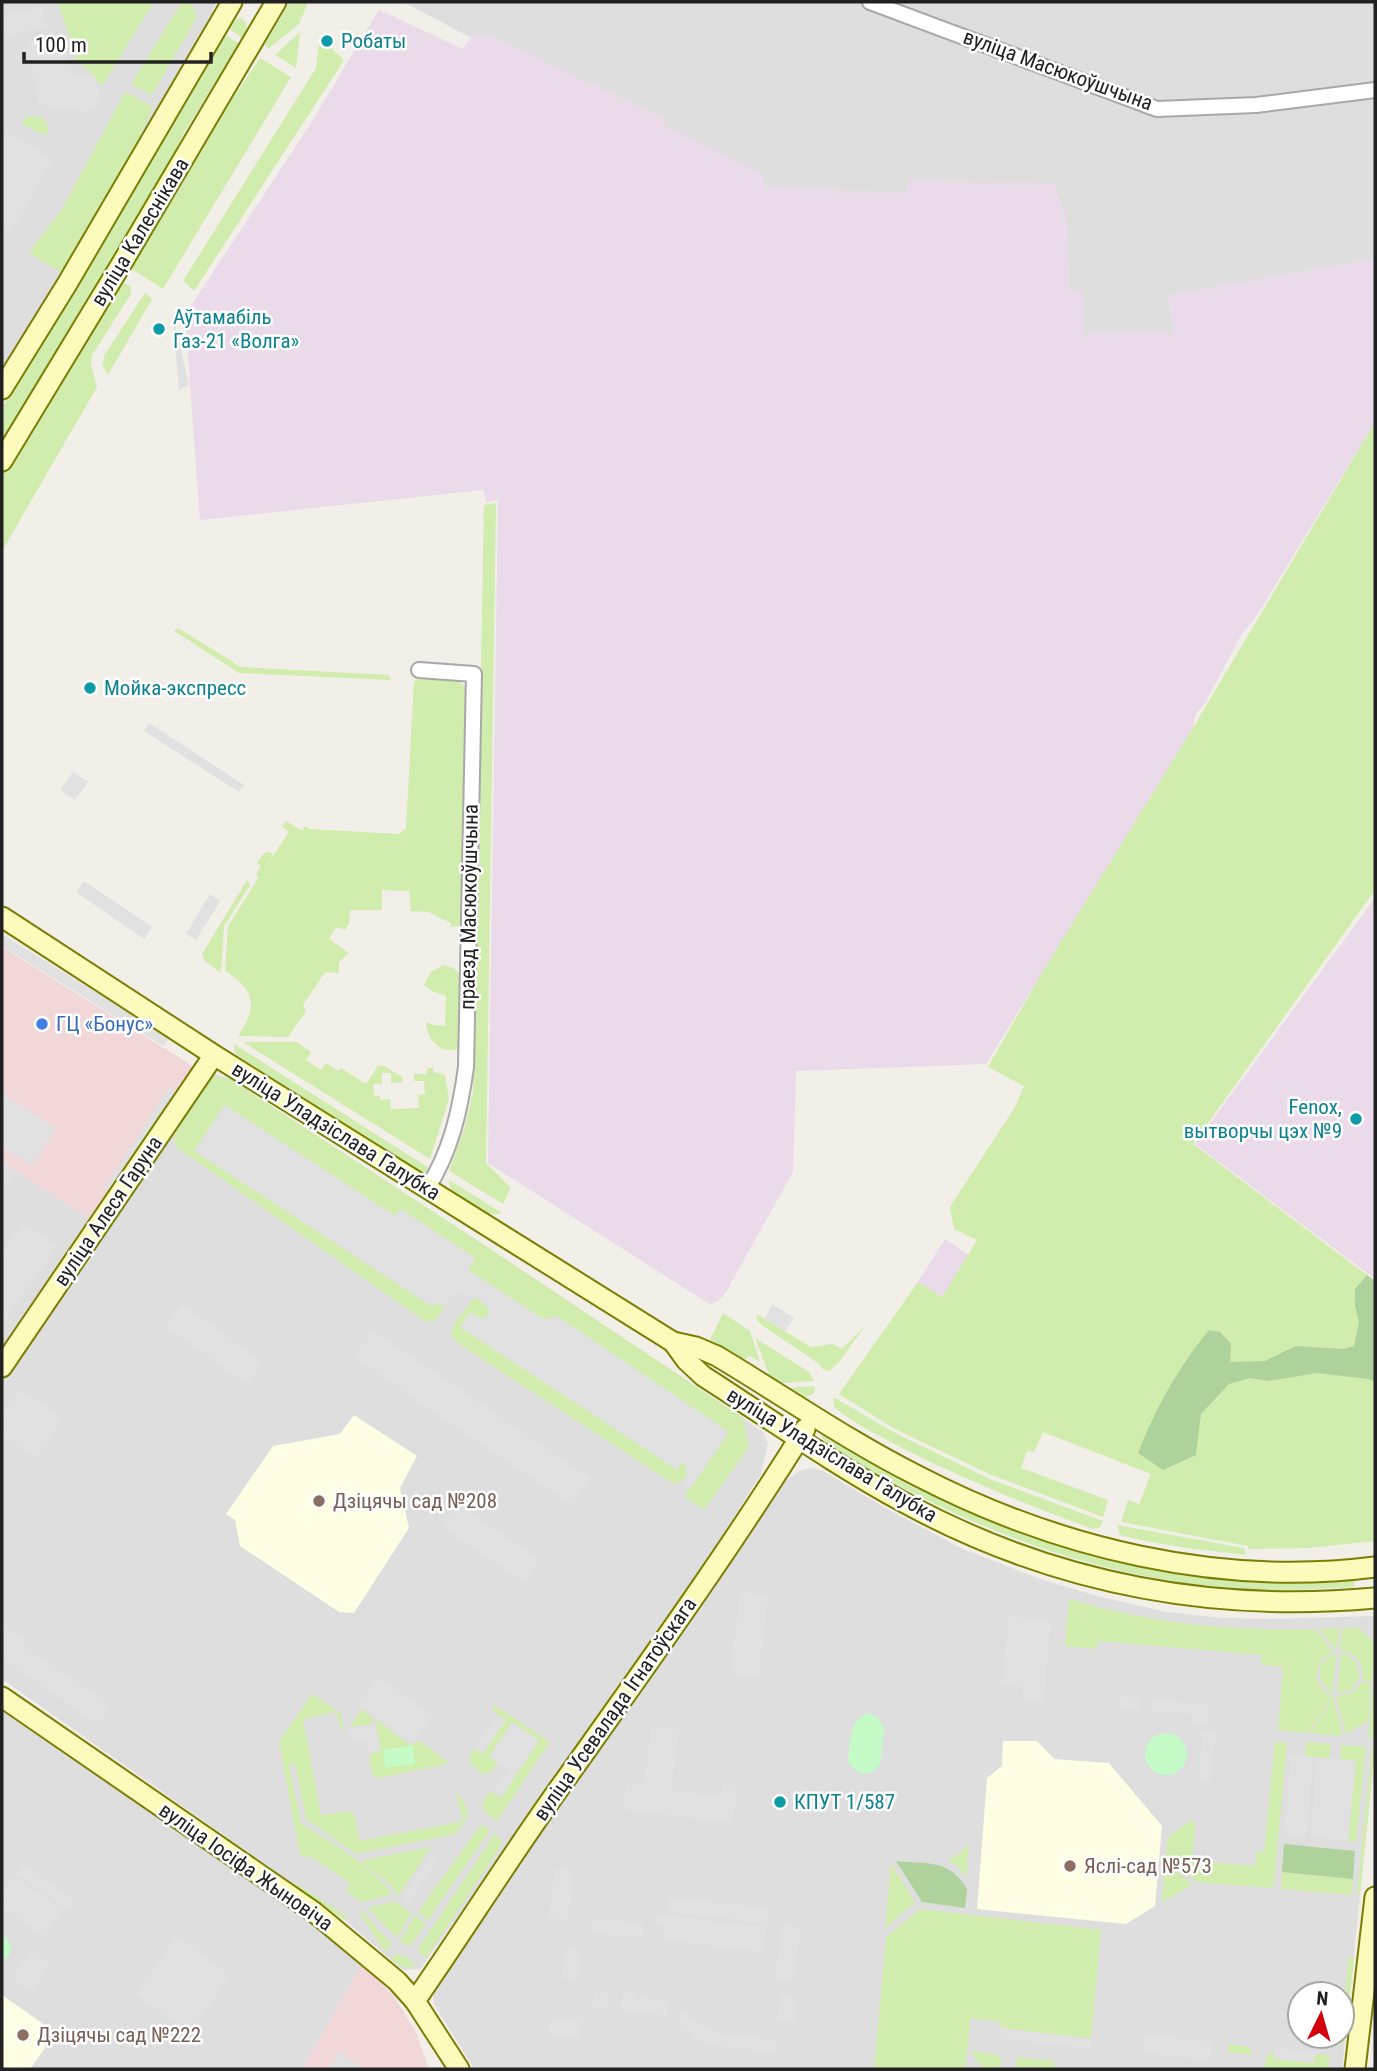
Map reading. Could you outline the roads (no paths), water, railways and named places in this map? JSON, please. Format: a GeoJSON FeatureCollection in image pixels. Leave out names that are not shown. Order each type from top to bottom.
{"type":"FeatureCollection","features":[{"type":"Feature","properties":{"kind":"main road","name":"вуліца Калеснікава"},"geometry":{"type":"LineString","coordinates":[[2,389],[67,284],[232,2]]}},
{"type":"Feature","properties":{"kind":"main road","name":"вуліца Калеснікава"},"geometry":{"type":"LineString","coordinates":[[2,461],[276,2]]}},
{"type":"Feature","properties":{"kind":"main road","name":"вуліца Уладзіслава Галубка"},"geometry":{"type":"LineString","coordinates":[[2,917],[214,1055],[673,1342],[718,1356],[895,1464],[961,1497],[1012,1519],[1102,1547],[1180,1564],[1239,1570],[1303,1572],[1374,1568]]}},
{"type":"Feature","properties":{"kind":"main road","name":"вуліца Алеся Гаруна"},"geometry":{"type":"LineString","coordinates":[[2,1367],[214,1055]]}},
{"type":"Feature","properties":{"kind":"main road","name":"вуліца Уладзіслава Галубка"},"geometry":{"type":"LineString","coordinates":[[673,1342],[686,1360],[703,1376],[799,1439],[905,1503],[956,1528],[1032,1558],[1093,1577],[1165,1593],[1225,1601],[1373,1599]]}},
{"type":"Feature","properties":{"kind":"main road","name":"вуліца Усевалада Ігнатоўскага"},"geometry":{"type":"LineString","coordinates":[[415,2001],[734,1539],[813,1416]]}},
{"type":"Feature","properties":{"kind":"main road","name":"вуліца Іосіфа Жыновіча"},"geometry":{"type":"LineString","coordinates":[[2,1697],[314,1912],[397,1981],[415,2001],[459,2069]]}},
{"type":"Feature","properties":{"kind":"main road"},"geometry":{"type":"LineString","coordinates":[[1355,2069],[1374,1926],[1375,1897]]}},
{"type":"Feature","properties":{"kind":"street","name":"вуліца Масюкоўшчына"},"geometry":{"type":"LineString","coordinates":[[870,2],[1157,109],[1256,105],[1375,90]]}},
{"type":"Feature","properties":{"kind":"street","name":"праезд Масюкоўшчына"},"geometry":{"type":"LineString","coordinates":[[419,670],[474,674],[466,1067],[453,1135],[440,1169],[427,1189]]}},
{"type":"Feature","properties":{"kind":"place","name":"Робаты"},"geometry":{"type":"Point","coordinates":[327,41]}},
{"type":"Feature","properties":{"kind":"place","name":"Аўтамабіль Газ-21 «Волга»"},"geometry":{"type":"Point","coordinates":[159,329]}},
{"type":"Feature","properties":{"kind":"place","name":"Мойка-экспресс"},"geometry":{"type":"Point","coordinates":[90,688]}},
{"type":"Feature","properties":{"kind":"place","name":"ГЦ «Бонус»"},"geometry":{"type":"Point","coordinates":[42,1024]}},
{"type":"Feature","properties":{"kind":"place","name":"Fenox, вытворчы цэх №9"},"geometry":{"type":"Point","coordinates":[1356,1119]}},
{"type":"Feature","properties":{"kind":"place","name":"Дзіцячы сад №208"},"geometry":{"type":"Point","coordinates":[319,1501]}},
{"type":"Feature","properties":{"kind":"place","name":"КПУТ 1/587"},"geometry":{"type":"Point","coordinates":[780,1802]}},
{"type":"Feature","properties":{"kind":"place","name":"Яслі-сад №573"},"geometry":{"type":"Point","coordinates":[1070,1866]}},
{"type":"Feature","properties":{"kind":"place","name":"Дзіцячы сад №222"},"geometry":{"type":"Point","coordinates":[23,2035]}}]}
